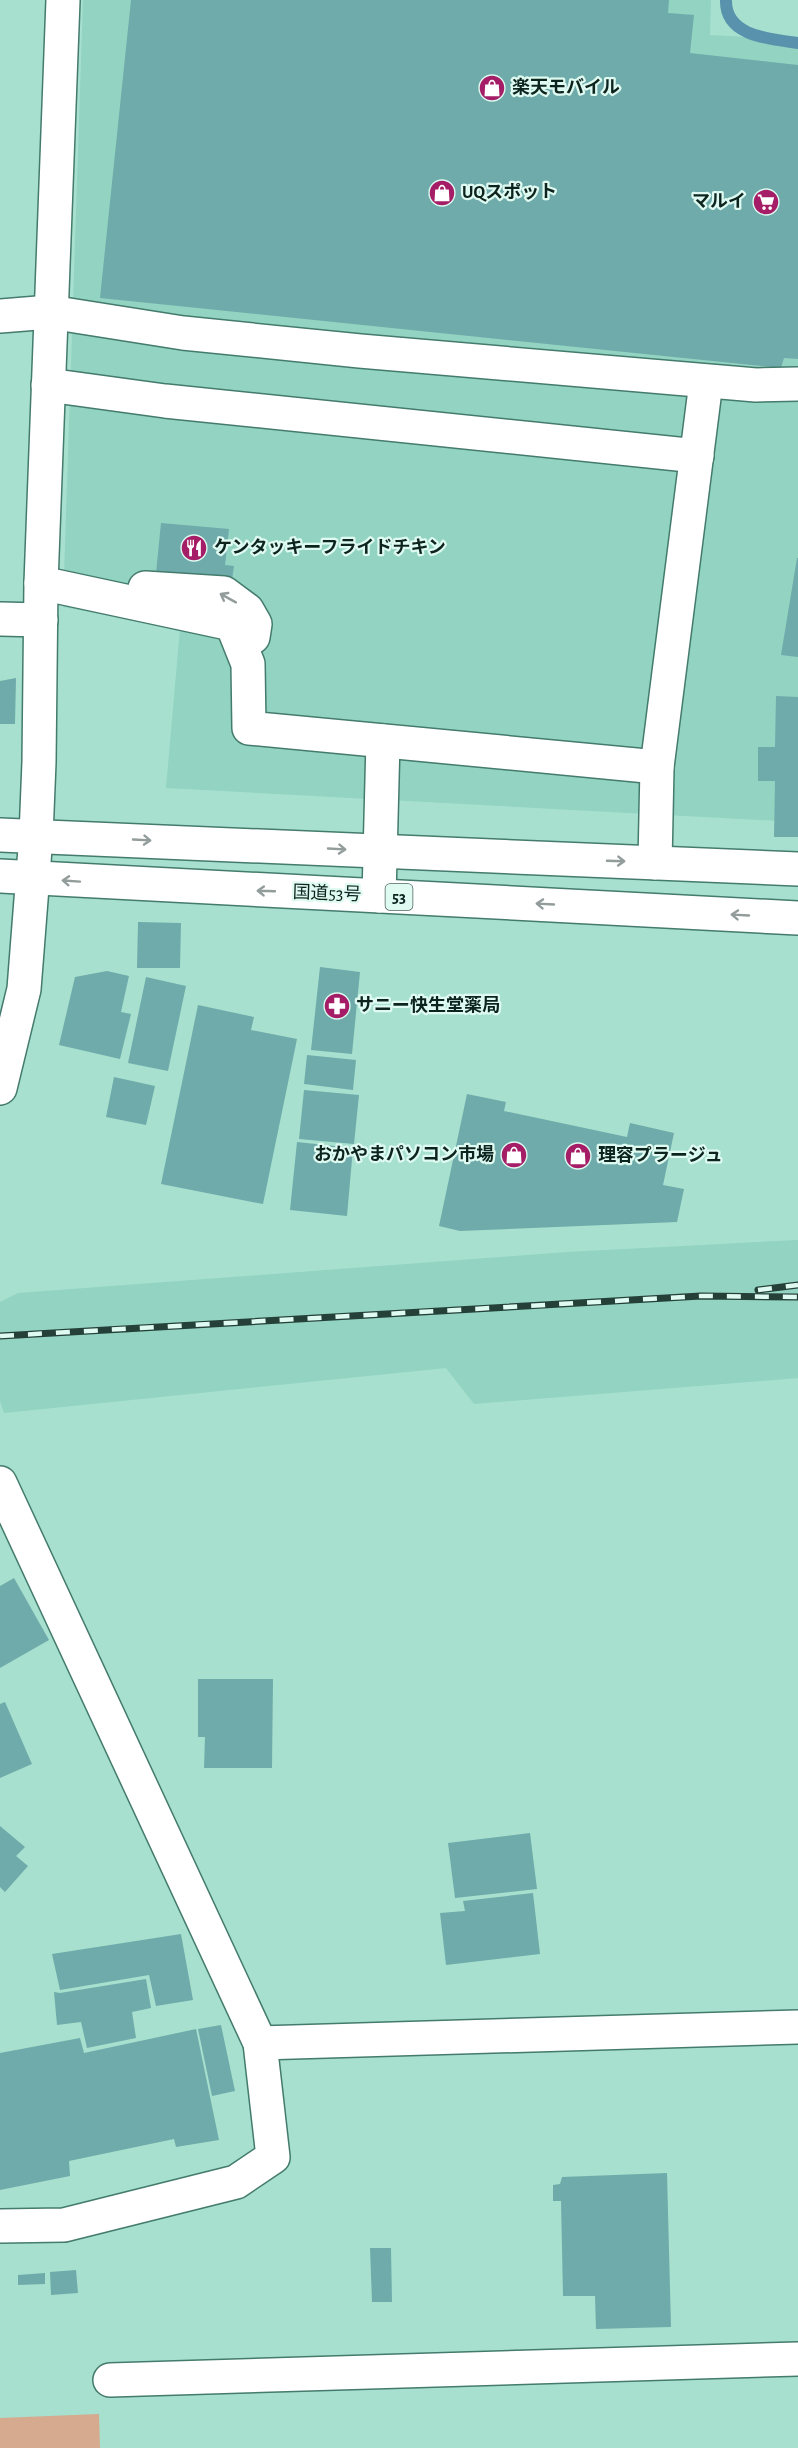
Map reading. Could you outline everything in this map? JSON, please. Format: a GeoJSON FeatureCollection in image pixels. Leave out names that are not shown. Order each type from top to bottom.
{"type":"FeatureCollection","features":[{"type":"Feature","properties":{"kind":"main road"},"geometry":{"type":"LineString","coordinates":[[0,1088],[24,990],[36,836],[41,583],[63,0]]}},
{"type":"Feature","properties":{"kind":"main road"},"geometry":{"type":"LineString","coordinates":[[0,316],[50,312],[207,335],[706,382],[756,386],[798,384]]}},
{"type":"Feature","properties":{"kind":"main road"},"geometry":{"type":"LineString","coordinates":[[655,863],[657,767],[706,382]]}},
{"type":"Feature","properties":{"kind":"main road"},"geometry":{"type":"LineString","coordinates":[[48,385],[177,403],[697,456]]}},
{"type":"Feature","properties":{"kind":"main road"},"geometry":{"type":"LineString","coordinates":[[41,583],[232,624],[248,664],[249,728],[657,767]]}},
{"type":"Feature","properties":{"kind":"main road"},"geometry":{"type":"LineString","coordinates":[[0,619],[41,620]]}},
{"type":"Feature","properties":{"kind":"main road"},"geometry":{"type":"LineString","coordinates":[[379,896],[383,741]]}},
{"type":"Feature","properties":{"kind":"main road"},"geometry":{"type":"LineString","coordinates":[[0,835],[798,869]]}},
{"type":"Feature","properties":{"kind":"main road","name":"国道53号"},"geometry":{"type":"LineString","coordinates":[[0,876],[798,918]]}},
{"type":"Feature","properties":{"kind":"main road"},"geometry":{"type":"LineString","coordinates":[[0,1483],[260,2043],[273,2157],[236,2182],[64,2224],[0,2226]]}},
{"type":"Feature","properties":{"kind":"main road"},"geometry":{"type":"LineString","coordinates":[[260,2043],[798,2027]]}},
{"type":"Feature","properties":{"kind":"main road"},"geometry":{"type":"LineString","coordinates":[[110,2380],[798,2359]]}},
{"type":"Feature","properties":{"kind":"shaded area"},"geometry":{"type":"Polygon","coordinates":[[[83,0],[711,0],[710,35],[798,40],[798,822],[166,788],[180,629],[63,607],[83,0]]]}},
{"type":"Feature","properties":{"kind":"shaded area"},"geometry":{"type":"Polygon","coordinates":[[[798,1240],[798,1378],[474,1404],[446,1368],[4,1413],[0,1401],[0,1302],[18,1293],[567,1252],[798,1240]]]}},
{"type":"Feature","properties":{"kind":"shaded area"},"geometry":{"type":"Polygon","coordinates":[[[99,2414],[100,2448],[0,2448],[0,2418],[99,2414]]]}},
{"type":"Feature","properties":{"kind":"building"},"geometry":{"type":"Polygon","coordinates":[[[131,0],[669,0],[668,13],[694,15],[690,53],[798,65],[798,359],[784,358],[781,368],[100,298],[131,0]]]}},
{"type":"Feature","properties":{"kind":"building"},"geometry":{"type":"Polygon","coordinates":[[[161,523],[229,529],[225,565],[234,566],[232,580],[156,573],[161,523]]]}},
{"type":"Feature","properties":{"kind":"building"},"geometry":{"type":"Polygon","coordinates":[[[798,558],[798,657],[781,655],[798,558]]]}},
{"type":"Feature","properties":{"kind":"building"},"geometry":{"type":"Polygon","coordinates":[[[16,678],[15,724],[0,724],[0,681],[16,678]]]}},
{"type":"Feature","properties":{"kind":"building"},"geometry":{"type":"Polygon","coordinates":[[[776,696],[798,697],[798,837],[774,837],[775,781],[758,781],[758,747],[775,747],[776,696]]]}},
{"type":"Feature","properties":{"kind":"building"},"geometry":{"type":"Polygon","coordinates":[[[138,922],[181,923],[180,968],[137,968],[138,922]]]}},
{"type":"Feature","properties":{"kind":"building"},"geometry":{"type":"Polygon","coordinates":[[[320,967],[360,972],[352,1054],[311,1050],[320,967]]]}},
{"type":"Feature","properties":{"kind":"building"},"geometry":{"type":"Polygon","coordinates":[[[107,971],[129,976],[121,1012],[131,1014],[120,1059],[59,1045],[75,977],[107,971]]]}},
{"type":"Feature","properties":{"kind":"building"},"geometry":{"type":"Polygon","coordinates":[[[146,977],[186,986],[168,1071],[128,1063],[146,977]]]}},
{"type":"Feature","properties":{"kind":"building"},"geometry":{"type":"Polygon","coordinates":[[[198,1005],[254,1017],[251,1030],[297,1039],[263,1204],[161,1184],[198,1005]]]}},
{"type":"Feature","properties":{"kind":"building"},"geometry":{"type":"Polygon","coordinates":[[[307,1055],[356,1060],[353,1090],[304,1084],[307,1055]]]}},
{"type":"Feature","properties":{"kind":"building"},"geometry":{"type":"Polygon","coordinates":[[[114,1077],[155,1086],[146,1125],[106,1117],[114,1077]]]}},
{"type":"Feature","properties":{"kind":"building"},"geometry":{"type":"Polygon","coordinates":[[[304,1090],[359,1095],[354,1144],[299,1139],[304,1090]]]}},
{"type":"Feature","properties":{"kind":"building"},"geometry":{"type":"Polygon","coordinates":[[[467,1094],[506,1102],[504,1111],[627,1137],[630,1123],[674,1133],[663,1185],[684,1189],[677,1222],[460,1231],[439,1226],[467,1094]]]}},
{"type":"Feature","properties":{"kind":"building"},"geometry":{"type":"Polygon","coordinates":[[[297,1142],[353,1148],[347,1216],[290,1210],[297,1142]]]}},
{"type":"Feature","properties":{"kind":"building"},"geometry":{"type":"Polygon","coordinates":[[[14,1578],[49,1640],[0,1668],[0,1586],[14,1578]]]}},
{"type":"Feature","properties":{"kind":"building"},"geometry":{"type":"Polygon","coordinates":[[[198,1679],[273,1679],[272,1768],[204,1768],[205,1737],[198,1737],[198,1679]]]}},
{"type":"Feature","properties":{"kind":"building"},"geometry":{"type":"Polygon","coordinates":[[[5,1702],[32,1764],[0,1778],[0,1704],[5,1702]]]}},
{"type":"Feature","properties":{"kind":"building"},"geometry":{"type":"Polygon","coordinates":[[[0,1826],[25,1847],[16,1856],[28,1866],[5,1892],[0,1887],[0,1826]]]}},
{"type":"Feature","properties":{"kind":"building"},"geometry":{"type":"Polygon","coordinates":[[[530,1833],[537,1889],[455,1898],[448,1843],[530,1833]]]}},
{"type":"Feature","properties":{"kind":"building"},"geometry":{"type":"Polygon","coordinates":[[[533,1893],[540,1954],[446,1965],[440,1913],[465,1911],[463,1901],[533,1893]]]}},
{"type":"Feature","properties":{"kind":"building"},"geometry":{"type":"Polygon","coordinates":[[[181,1934],[193,2000],[156,2006],[149,1975],[60,1990],[52,1954],[181,1934]]]}},
{"type":"Feature","properties":{"kind":"building"},"geometry":{"type":"Polygon","coordinates":[[[146,1979],[151,2008],[132,2012],[136,2038],[87,2048],[81,2022],[57,2025],[54,1992],[60,1993],[146,1979]]]}},
{"type":"Feature","properties":{"kind":"building"},"geometry":{"type":"Polygon","coordinates":[[[221,2025],[235,2091],[212,2096],[198,2029],[221,2025]]]}},
{"type":"Feature","properties":{"kind":"building"},"geometry":{"type":"Polygon","coordinates":[[[196,2029],[219,2140],[176,2147],[174,2139],[69,2161],[70,2176],[0,2190],[0,2053],[80,2038],[84,2053],[196,2029]]]}},
{"type":"Feature","properties":{"kind":"building"},"geometry":{"type":"Polygon","coordinates":[[[667,2173],[671,2327],[596,2329],[595,2296],[563,2296],[561,2201],[553,2201],[553,2185],[560,2184],[562,2177],[667,2173]]]}},
{"type":"Feature","properties":{"kind":"building"},"geometry":{"type":"Polygon","coordinates":[[[370,2248],[391,2248],[392,2302],[372,2302],[370,2248]]]}},
{"type":"Feature","properties":{"kind":"building"},"geometry":{"type":"Polygon","coordinates":[[[76,2270],[78,2293],[51,2295],[50,2272],[76,2270]]]}},
{"type":"Feature","properties":{"kind":"building"},"geometry":{"type":"Polygon","coordinates":[[[45,2273],[45,2284],[18,2285],[18,2275],[45,2273]]]}},
{"type":"Feature","properties":{"kind":"waterway"},"geometry":{"type":"LineString","coordinates":[[726,0],[733,22],[741,29],[775,40],[798,43]]}},
{"type":"Feature","properties":{"kind":"railway"},"geometry":{"type":"LineString","coordinates":[[758,1290],[798,1285]]}},
{"type":"Feature","properties":{"kind":"railway"},"geometry":{"type":"LineString","coordinates":[[0,1336],[701,1296],[798,1297]]}},
{"type":"Feature","properties":{"kind":"place","name":"楽天モバイル"},"geometry":{"type":"Point","coordinates":[492,88]}},
{"type":"Feature","properties":{"kind":"place","name":"UQスポット"},"geometry":{"type":"Point","coordinates":[442,193]}},
{"type":"Feature","properties":{"kind":"place","name":"マルイ"},"geometry":{"type":"Point","coordinates":[766,202]}},
{"type":"Feature","properties":{"kind":"place","name":"ケンタッキーフライドチキン"},"geometry":{"type":"Point","coordinates":[194,548]}},
{"type":"Feature","properties":{"kind":"place","name":"サニー快生堂薬局"},"geometry":{"type":"Point","coordinates":[337,1006]}},
{"type":"Feature","properties":{"kind":"place","name":"おかやまパソコン市場"},"geometry":{"type":"Point","coordinates":[514,1155]}},
{"type":"Feature","properties":{"kind":"place","name":"理容プラージュ"},"geometry":{"type":"Point","coordinates":[578,1156]}}]}
